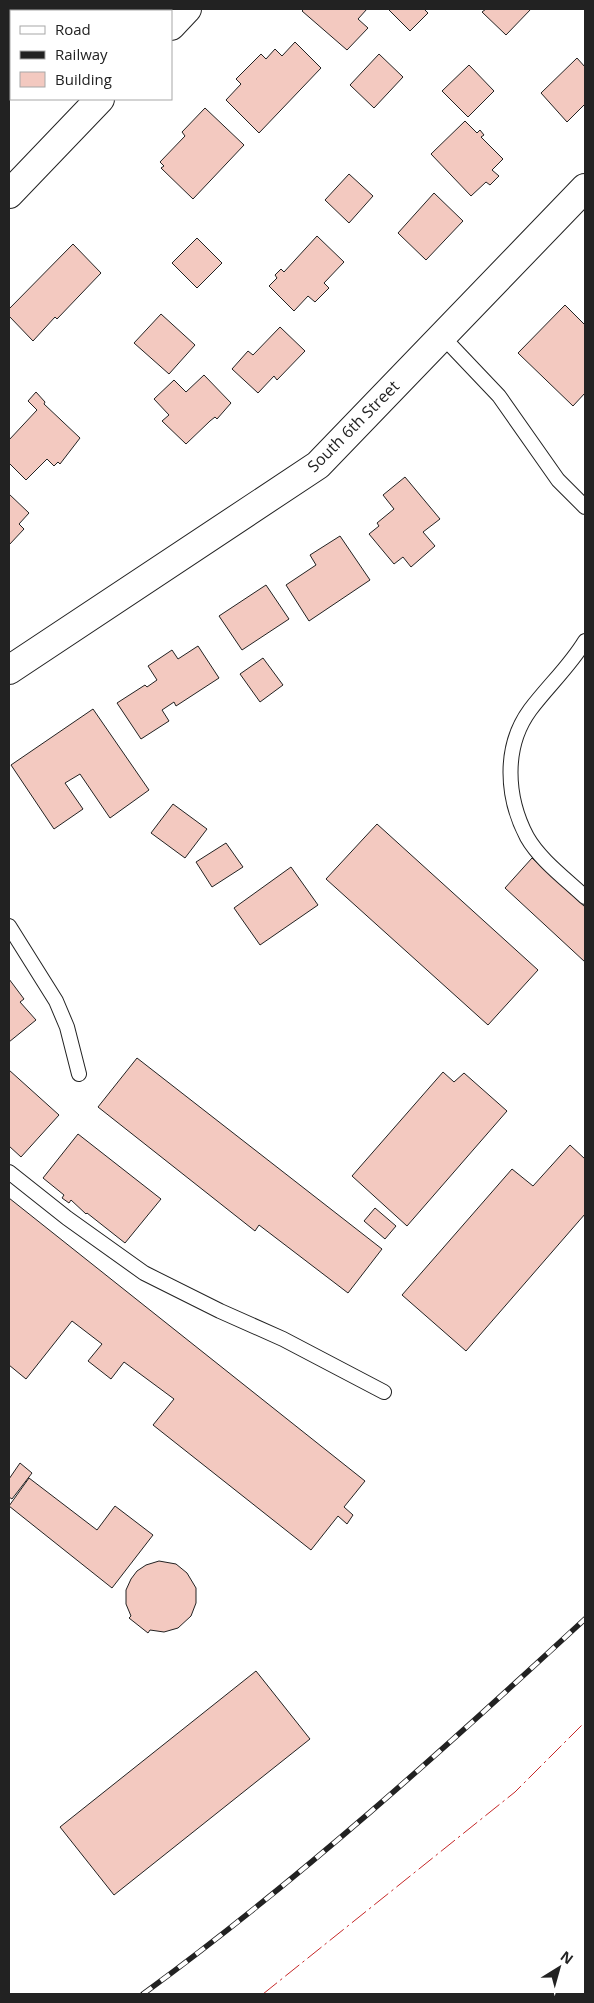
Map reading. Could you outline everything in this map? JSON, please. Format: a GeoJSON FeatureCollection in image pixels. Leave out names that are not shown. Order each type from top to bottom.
{"type":"FeatureCollection","features":[{"type":"Feature","properties":{"kind":"street"},"geometry":{"type":"LineString","coordinates":[[172,25],[188,9]]}},
{"type":"Feature","properties":{"kind":"street"},"geometry":{"type":"LineString","coordinates":[[9,194],[99,100]]}},
{"type":"Feature","properties":{"kind":"street","name":"South 6th Street"},"geometry":{"type":"LineString","coordinates":[[9,670],[318,465],[585,188]]}},
{"type":"Feature","properties":{"kind":"lane"},"geometry":{"type":"LineString","coordinates":[[442,336],[499,396],[558,480],[585,507]]}},
{"type":"Feature","properties":{"kind":"lane"},"geometry":{"type":"LineString","coordinates":[[585,641],[529,711],[514,742],[509,773],[516,811],[528,838],[544,858],[585,897]]}},
{"type":"Feature","properties":{"kind":"lane"},"geometry":{"type":"LineString","coordinates":[[9,926],[56,1001],[67,1027],[79,1074]]}},
{"type":"Feature","properties":{"kind":"lane"},"geometry":{"type":"LineString","coordinates":[[9,1172],[67,1218],[144,1273],[220,1311],[283,1339],[384,1392]]}},
{"type":"Feature","properties":{"kind":"building"},"geometry":{"type":"Polygon","coordinates":[[[38,9],[76,9],[75,10],[38,9]]]}},
{"type":"Feature","properties":{"kind":"building"},"geometry":{"type":"Polygon","coordinates":[[[304,9],[367,9],[358,19],[368,28],[347,50],[302,11],[304,9]]]}},
{"type":"Feature","properties":{"kind":"building"},"geometry":{"type":"Polygon","coordinates":[[[388,9],[424,9],[428,13],[410,31],[388,9]]]}},
{"type":"Feature","properties":{"kind":"building"},"geometry":{"type":"Polygon","coordinates":[[[486,9],[531,9],[506,35],[482,12],[486,9]]]}},
{"type":"Feature","properties":{"kind":"building"},"geometry":{"type":"Polygon","coordinates":[[[9,37],[10,84],[9,85],[9,37]]]}},
{"type":"Feature","properties":{"kind":"building"},"geometry":{"type":"Polygon","coordinates":[[[295,42],[321,68],[259,133],[226,100],[241,84],[236,79],[261,54],[266,59],[275,49],[282,56],[295,42]]]}},
{"type":"Feature","properties":{"kind":"building"},"geometry":{"type":"Polygon","coordinates":[[[379,54],[403,77],[374,108],[350,85],[379,54]]]}},
{"type":"Feature","properties":{"kind":"building"},"geometry":{"type":"Polygon","coordinates":[[[577,58],[585,67],[585,104],[567,122],[541,93],[577,58]]]}},
{"type":"Feature","properties":{"kind":"building"},"geometry":{"type":"Polygon","coordinates":[[[469,65],[494,91],[468,117],[442,91],[469,65]]]}},
{"type":"Feature","properties":{"kind":"building"},"geometry":{"type":"Polygon","coordinates":[[[205,108],[244,145],[193,199],[161,168],[164,166],[160,162],[185,136],[182,132],[205,108]]]}},
{"type":"Feature","properties":{"kind":"building"},"geometry":{"type":"Polygon","coordinates":[[[465,121],[477,133],[480,130],[484,135],[481,137],[503,159],[492,170],[499,176],[490,185],[486,182],[471,196],[431,154],[465,121]]]}},
{"type":"Feature","properties":{"kind":"building"},"geometry":{"type":"Polygon","coordinates":[[[349,174],[373,196],[349,223],[325,200],[349,174]]]}},
{"type":"Feature","properties":{"kind":"building"},"geometry":{"type":"Polygon","coordinates":[[[434,193],[463,221],[426,260],[398,233],[434,193]]]}},
{"type":"Feature","properties":{"kind":"building"},"geometry":{"type":"Polygon","coordinates":[[[317,236],[344,262],[324,283],[329,288],[315,302],[308,296],[294,311],[269,286],[277,278],[275,275],[281,269],[284,272],[317,236]]]}},
{"type":"Feature","properties":{"kind":"building"},"geometry":{"type":"Polygon","coordinates":[[[197,238],[222,263],[197,288],[172,263],[197,238]]]}},
{"type":"Feature","properties":{"kind":"building"},"geometry":{"type":"Polygon","coordinates":[[[73,244],[101,273],[33,341],[9,316],[9,309],[73,244]]]}},
{"type":"Feature","properties":{"kind":"building"},"geometry":{"type":"Polygon","coordinates":[[[565,305],[585,325],[585,393],[573,406],[518,353],[565,305]]]}},
{"type":"Feature","properties":{"kind":"building"},"geometry":{"type":"Polygon","coordinates":[[[161,314],[195,345],[169,374],[134,343],[161,314]]]}},
{"type":"Feature","properties":{"kind":"building"},"geometry":{"type":"Polygon","coordinates":[[[280,327],[305,351],[277,380],[274,376],[258,393],[232,369],[248,351],[253,355],[280,327]]]}},
{"type":"Feature","properties":{"kind":"building"},"geometry":{"type":"Polygon","coordinates":[[[204,375],[231,403],[217,419],[215,417],[210,421],[186,444],[162,421],[169,415],[154,399],[174,380],[186,392],[204,375]]]}},
{"type":"Feature","properties":{"kind":"building"},"geometry":{"type":"Polygon","coordinates":[[[36,392],[45,402],[44,404],[80,438],[60,464],[58,462],[54,466],[47,459],[26,480],[9,463],[9,440],[37,410],[28,401],[36,392]]]}},
{"type":"Feature","properties":{"kind":"building"},"geometry":{"type":"Polygon","coordinates":[[[405,477],[440,519],[423,532],[435,546],[411,567],[403,557],[394,564],[369,534],[379,526],[377,523],[394,509],[383,495],[405,477]]]}},
{"type":"Feature","properties":{"kind":"building"},"geometry":{"type":"Polygon","coordinates":[[[9,494],[29,513],[19,524],[24,529],[9,545],[9,494]]]}},
{"type":"Feature","properties":{"kind":"building"},"geometry":{"type":"Polygon","coordinates":[[[340,536],[370,580],[309,621],[286,585],[316,565],[310,555],[340,536]]]}},
{"type":"Feature","properties":{"kind":"building"},"geometry":{"type":"Polygon","coordinates":[[[266,585],[289,619],[242,650],[219,616],[266,585]]]}},
{"type":"Feature","properties":{"kind":"building"},"geometry":{"type":"Polygon","coordinates":[[[198,646],[219,678],[176,706],[174,702],[162,710],[169,721],[141,739],[117,703],[145,685],[147,687],[157,680],[148,666],[172,650],[178,659],[198,646]]]}},
{"type":"Feature","properties":{"kind":"building"},"geometry":{"type":"Polygon","coordinates":[[[263,658],[283,685],[260,702],[240,674],[263,658]]]}},
{"type":"Feature","properties":{"kind":"building"},"geometry":{"type":"Polygon","coordinates":[[[93,709],[149,790],[110,818],[80,774],[65,783],[83,809],[54,829],[11,765],[93,709]]]}},
{"type":"Feature","properties":{"kind":"building"},"geometry":{"type":"Polygon","coordinates":[[[173,804],[207,829],[185,858],[151,833],[173,804]]]}},
{"type":"Feature","properties":{"kind":"building"},"geometry":{"type":"Polygon","coordinates":[[[377,824],[538,970],[488,1025],[326,879],[377,824]]]}},
{"type":"Feature","properties":{"kind":"building"},"geometry":{"type":"Polygon","coordinates":[[[226,843],[243,867],[212,887],[196,862],[226,843]]]}},
{"type":"Feature","properties":{"kind":"building"},"geometry":{"type":"Polygon","coordinates":[[[532,858],[585,907],[585,962],[505,888],[532,858]]]}},
{"type":"Feature","properties":{"kind":"building"},"geometry":{"type":"Polygon","coordinates":[[[291,867],[318,905],[260,945],[234,908],[291,867]]]}},
{"type":"Feature","properties":{"kind":"building"},"geometry":{"type":"Polygon","coordinates":[[[9,979],[24,999],[20,1002],[36,1020],[9,1042],[9,979]]]}},
{"type":"Feature","properties":{"kind":"building"},"geometry":{"type":"Polygon","coordinates":[[[137,1058],[382,1249],[348,1293],[259,1225],[255,1231],[98,1107],[137,1058]]]}},
{"type":"Feature","properties":{"kind":"building"},"geometry":{"type":"Polygon","coordinates":[[[9,1070],[59,1115],[21,1157],[9,1146],[9,1070]]]}},
{"type":"Feature","properties":{"kind":"building"},"geometry":{"type":"Polygon","coordinates":[[[443,1072],[454,1082],[464,1073],[507,1111],[407,1226],[352,1176],[443,1072]]]}},
{"type":"Feature","properties":{"kind":"building"},"geometry":{"type":"Polygon","coordinates":[[[78,1134],[161,1199],[125,1243],[86,1214],[71,1200],[69,1203],[62,1198],[64,1195],[43,1178],[78,1134]]]}},
{"type":"Feature","properties":{"kind":"building"},"geometry":{"type":"Polygon","coordinates":[[[570,1145],[585,1159],[585,1214],[466,1351],[402,1295],[512,1169],[533,1186],[570,1145]]]}},
{"type":"Feature","properties":{"kind":"building"},"geometry":{"type":"Polygon","coordinates":[[[9,1198],[365,1481],[344,1507],[353,1515],[347,1524],[338,1516],[311,1550],[153,1425],[174,1399],[124,1362],[111,1379],[88,1361],[102,1344],[72,1321],[26,1379],[9,1365],[9,1198]]]}},
{"type":"Feature","properties":{"kind":"building"},"geometry":{"type":"Polygon","coordinates":[[[375,1208],[396,1226],[385,1239],[364,1221],[375,1208]]]}},
{"type":"Feature","properties":{"kind":"building"},"geometry":{"type":"Polygon","coordinates":[[[20,1463],[32,1473],[12,1499],[9,1497],[9,1479],[20,1463]]]}},
{"type":"Feature","properties":{"kind":"building"},"geometry":{"type":"Polygon","coordinates":[[[29,1478],[97,1530],[115,1506],[153,1535],[112,1588],[9,1506],[29,1478]]]}},
{"type":"Feature","properties":{"kind":"building"},"geometry":{"type":"Polygon","coordinates":[[[159,1561],[176,1564],[187,1573],[196,1588],[196,1603],[191,1616],[178,1628],[164,1632],[150,1630],[148,1633],[129,1618],[131,1616],[126,1604],[126,1590],[137,1571],[146,1565],[159,1561]]]}},
{"type":"Feature","properties":{"kind":"building"},"geometry":{"type":"Polygon","coordinates":[[[256,1671],[310,1739],[114,1895],[60,1827],[256,1671]]]}},
{"type":"Feature","properties":{"kind":"railway"},"geometry":{"type":"LineString","coordinates":[[143,1994],[201,1951],[314,1860],[478,1717],[585,1619]]}},
{"type":"Feature","properties":{"kind":"power"},"geometry":{"type":"LineString","coordinates":[[263,1994],[515,1792],[585,1722]]}}]}
